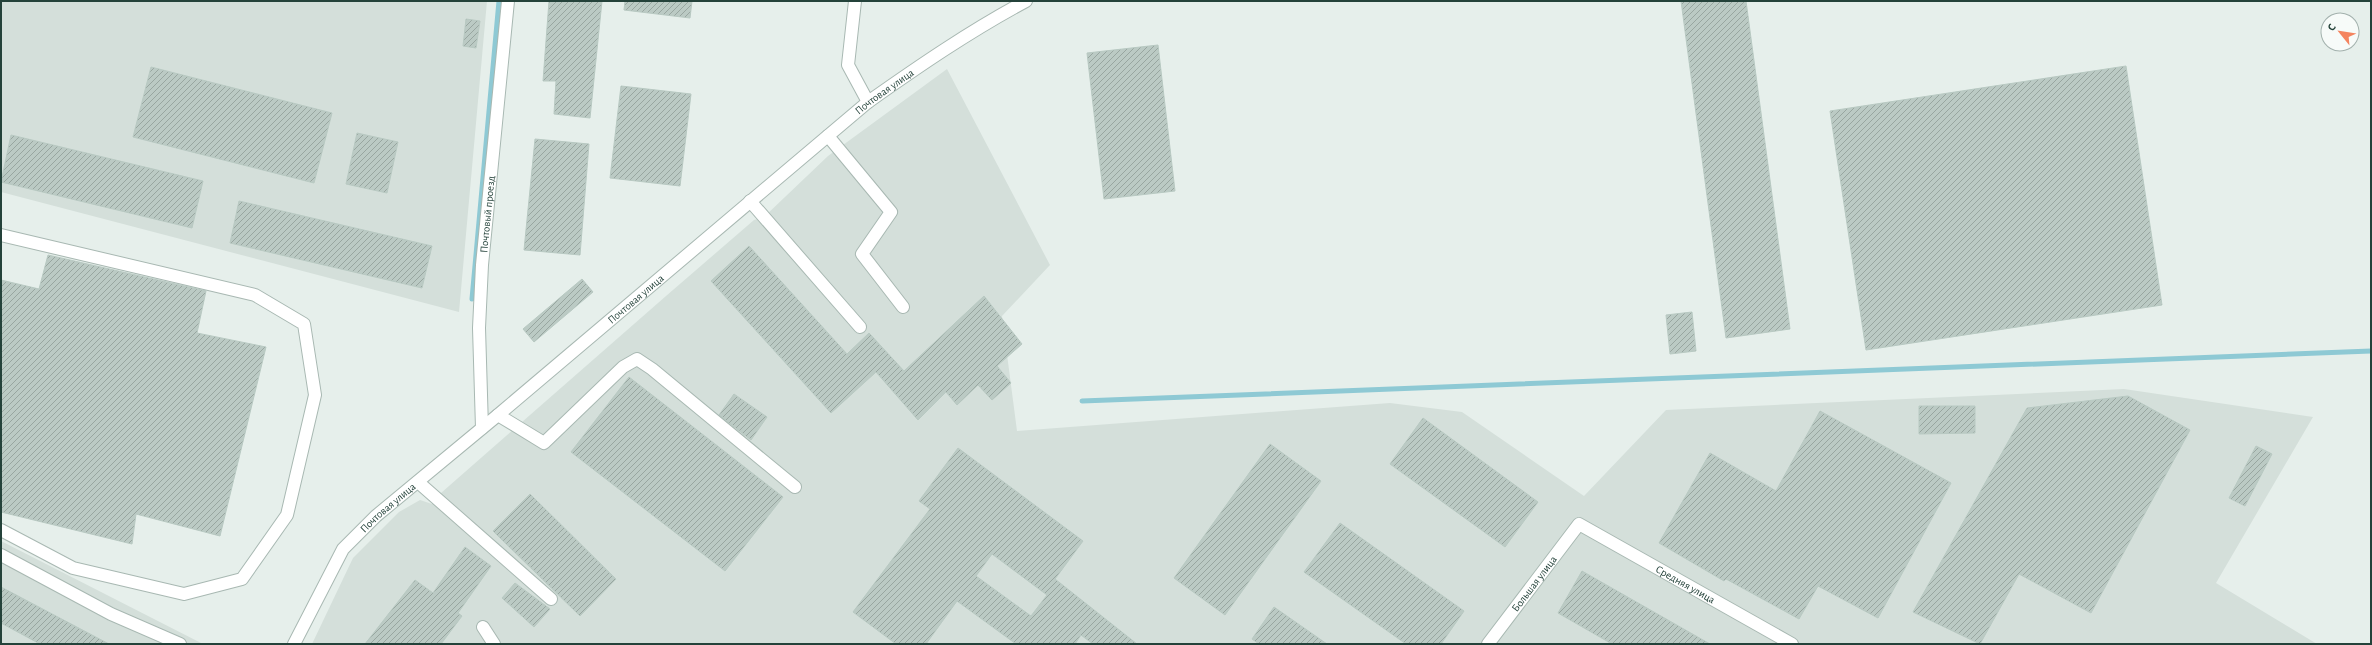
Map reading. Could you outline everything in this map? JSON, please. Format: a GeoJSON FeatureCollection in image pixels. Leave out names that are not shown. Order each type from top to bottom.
{"type":"FeatureCollection","features":[{"type":"Feature","properties":{"kind":"street","name":"Почтовый проезд"},"geometry":{"type":"LineString","coordinates":[[482,428],[479,328],[482,264],[508,1]]}},
{"type":"Feature","properties":{"kind":"street"},"geometry":{"type":"LineString","coordinates":[[855,1],[848,64],[868,102]]}},
{"type":"Feature","properties":{"kind":"street","name":"Почтовая улица"},"geometry":{"type":"LineString","coordinates":[[294,644],[343,549],[376,516],[498,415],[868,102],[926,61],[992,19],[1026,1]]}},
{"type":"Feature","properties":{"kind":"street"},"geometry":{"type":"LineString","coordinates":[[828,136],[891,212],[862,254],[903,307]]}},
{"type":"Feature","properties":{"kind":"street"},"geometry":{"type":"LineString","coordinates":[[750,201],[860,327]]}},
{"type":"Feature","properties":{"kind":"street"},"geometry":{"type":"LineString","coordinates":[[1,234],[255,296],[304,324],[315,395],[287,515],[242,579],[184,594],[73,568],[1,530]]}},
{"type":"Feature","properties":{"kind":"street"},"geometry":{"type":"LineString","coordinates":[[498,415],[544,444],[623,367],[637,359],[652,369],[795,487]]}},
{"type":"Feature","properties":{"kind":"street"},"geometry":{"type":"LineString","coordinates":[[418,482],[551,599]]}},
{"type":"Feature","properties":{"kind":"street","name":"Большая улица"},"geometry":{"type":"LineString","coordinates":[[1488,644],[1579,524]]}},
{"type":"Feature","properties":{"kind":"street","name":"Средняя улица"},"geometry":{"type":"LineString","coordinates":[[1579,524],[1792,644]]}},
{"type":"Feature","properties":{"kind":"street"},"geometry":{"type":"LineString","coordinates":[[1,556],[111,614],[180,644]]}},
{"type":"Feature","properties":{"kind":"street"},"geometry":{"type":"LineString","coordinates":[[483,627],[494,644]]}},
{"type":"Feature","properties":{"kind":"shaded area"},"geometry":{"type":"Polygon","coordinates":[[[1,1],[487,1],[459,312],[1,192],[1,1]]]}},
{"type":"Feature","properties":{"kind":"shaded area"},"geometry":{"type":"Polygon","coordinates":[[[947,69],[1050,265],[1002,316],[1017,431],[1390,403],[1462,412],[1584,496],[1666,410],[2124,389],[2313,417],[2216,583],[2317,644],[312,644],[353,558],[399,512],[420,500],[432,504],[441,493],[666,296],[754,220],[764,217],[828,156],[947,69]]]}},
{"type":"Feature","properties":{"kind":"shaded area"},"geometry":{"type":"Polygon","coordinates":[[[1,541],[203,644],[1,644],[1,541]]]}},
{"type":"Feature","properties":{"kind":"building"},"geometry":{"type":"Polygon","coordinates":[[[549,1],[602,1],[590,118],[554,114],[556,81],[543,81],[549,1]]]}},
{"type":"Feature","properties":{"kind":"building"},"geometry":{"type":"Polygon","coordinates":[[[625,1],[692,1],[690,18],[624,10],[625,1]]]}},
{"type":"Feature","properties":{"kind":"building"},"geometry":{"type":"Polygon","coordinates":[[[1681,1],[1746,1],[1790,329],[1726,338],[1681,1]]]}},
{"type":"Feature","properties":{"kind":"building"},"geometry":{"type":"Polygon","coordinates":[[[466,19],[480,21],[476,48],[463,46],[466,19]]]}},
{"type":"Feature","properties":{"kind":"building"},"geometry":{"type":"Polygon","coordinates":[[[1158,45],[1175,191],[1104,199],[1087,53],[1158,45]]]}},
{"type":"Feature","properties":{"kind":"building"},"geometry":{"type":"Polygon","coordinates":[[[2126,66],[2162,305],[1866,350],[1830,111],[2126,66]]]}},
{"type":"Feature","properties":{"kind":"building"},"geometry":{"type":"Polygon","coordinates":[[[151,67],[332,113],[314,183],[133,137],[151,67]]]}},
{"type":"Feature","properties":{"kind":"building"},"geometry":{"type":"Polygon","coordinates":[[[621,86],[691,94],[680,186],[610,178],[621,86]]]}},
{"type":"Feature","properties":{"kind":"building"},"geometry":{"type":"Polygon","coordinates":[[[357,133],[398,142],[387,193],[346,184],[357,133]]]}},
{"type":"Feature","properties":{"kind":"building"},"geometry":{"type":"Polygon","coordinates":[[[11,135],[203,181],[192,228],[1,182],[11,135]]]}},
{"type":"Feature","properties":{"kind":"building"},"geometry":{"type":"Polygon","coordinates":[[[535,139],[589,144],[580,255],[524,250],[535,139]]]}},
{"type":"Feature","properties":{"kind":"building"},"geometry":{"type":"Polygon","coordinates":[[[239,201],[432,246],[422,288],[230,243],[239,201]]]}},
{"type":"Feature","properties":{"kind":"building"},"geometry":{"type":"Polygon","coordinates":[[[749,246],[847,354],[869,333],[904,371],[984,296],[1022,344],[997,366],[1011,383],[992,400],[978,385],[957,405],[946,392],[918,420],[876,372],[831,413],[711,281],[749,246]]]}},
{"type":"Feature","properties":{"kind":"building"},"geometry":{"type":"Polygon","coordinates":[[[48,255],[206,291],[197,333],[266,347],[220,536],[136,514],[132,544],[1,512],[1,280],[39,289],[48,255]]]}},
{"type":"Feature","properties":{"kind":"building"},"geometry":{"type":"Polygon","coordinates":[[[582,279],[593,292],[534,342],[523,329],[582,279]]]}},
{"type":"Feature","properties":{"kind":"building"},"geometry":{"type":"Polygon","coordinates":[[[1692,312],[1696,351],[1670,354],[1666,315],[1692,312]]]}},
{"type":"Feature","properties":{"kind":"building"},"geometry":{"type":"Polygon","coordinates":[[[629,377],[783,497],[725,571],[571,452],[629,377]]]}},
{"type":"Feature","properties":{"kind":"building"},"geometry":{"type":"Polygon","coordinates":[[[734,394],[767,417],[751,440],[719,415],[734,394]]]}},
{"type":"Feature","properties":{"kind":"building"},"geometry":{"type":"Polygon","coordinates":[[[2128,396],[2190,430],[2091,613],[2019,574],[1980,644],[1913,612],[2027,408],[2128,396]]]}},
{"type":"Feature","properties":{"kind":"building"},"geometry":{"type":"Polygon","coordinates":[[[1919,406],[1975,406],[1975,433],[1919,434],[1919,406]]]}},
{"type":"Feature","properties":{"kind":"building"},"geometry":{"type":"Polygon","coordinates":[[[1820,411],[1951,483],[1878,618],[1818,586],[1799,619],[1726,579],[1724,581],[1659,543],[1710,453],[1776,491],[1820,411]]]}},
{"type":"Feature","properties":{"kind":"building"},"geometry":{"type":"Polygon","coordinates":[[[1423,418],[1538,502],[1505,547],[1390,464],[1423,418]]]}},
{"type":"Feature","properties":{"kind":"building"},"geometry":{"type":"Polygon","coordinates":[[[1270,444],[1321,481],[1225,615],[1174,578],[1270,444]]]}},
{"type":"Feature","properties":{"kind":"building"},"geometry":{"type":"Polygon","coordinates":[[[2256,446],[2272,454],[2245,506],[2229,498],[2256,446]]]}},
{"type":"Feature","properties":{"kind":"building"},"geometry":{"type":"Polygon","coordinates":[[[958,448],[1083,541],[1055,579],[1137,644],[1093,644],[1081,635],[1075,644],[1016,644],[957,601],[926,644],[896,644],[853,612],[930,509],[919,501],[958,448]],[[992,554],[976,576],[1031,616],[1047,595],[992,554]]]}},
{"type":"Feature","properties":{"kind":"building"},"geometry":{"type":"Polygon","coordinates":[[[530,494],[616,579],[580,616],[493,531],[530,494]]]}},
{"type":"Feature","properties":{"kind":"building"},"geometry":{"type":"Polygon","coordinates":[[[1340,523],[1464,611],[1441,644],[1406,644],[1304,572],[1340,523]]]}},
{"type":"Feature","properties":{"kind":"building"},"geometry":{"type":"Polygon","coordinates":[[[465,547],[491,566],[458,613],[462,616],[441,644],[365,644],[415,580],[433,593],[465,547]]]}},
{"type":"Feature","properties":{"kind":"building"},"geometry":{"type":"Polygon","coordinates":[[[1582,571],[1710,644],[1612,644],[1558,613],[1582,571]]]}},
{"type":"Feature","properties":{"kind":"building"},"geometry":{"type":"Polygon","coordinates":[[[515,583],[550,609],[534,627],[502,598],[515,583]]]}},
{"type":"Feature","properties":{"kind":"building"},"geometry":{"type":"Polygon","coordinates":[[[1,587],[109,644],[40,644],[1,623],[1,587]]]}},
{"type":"Feature","properties":{"kind":"building"},"geometry":{"type":"Polygon","coordinates":[[[1274,607],[1327,644],[1259,644],[1252,639],[1274,607]]]}},
{"type":"Feature","properties":{"kind":"waterway"},"geometry":{"type":"LineString","coordinates":[[472,299],[499,1]]}},
{"type":"Feature","properties":{"kind":"waterway"},"geometry":{"type":"LineString","coordinates":[[1082,401],[2371,351]]}}]}
